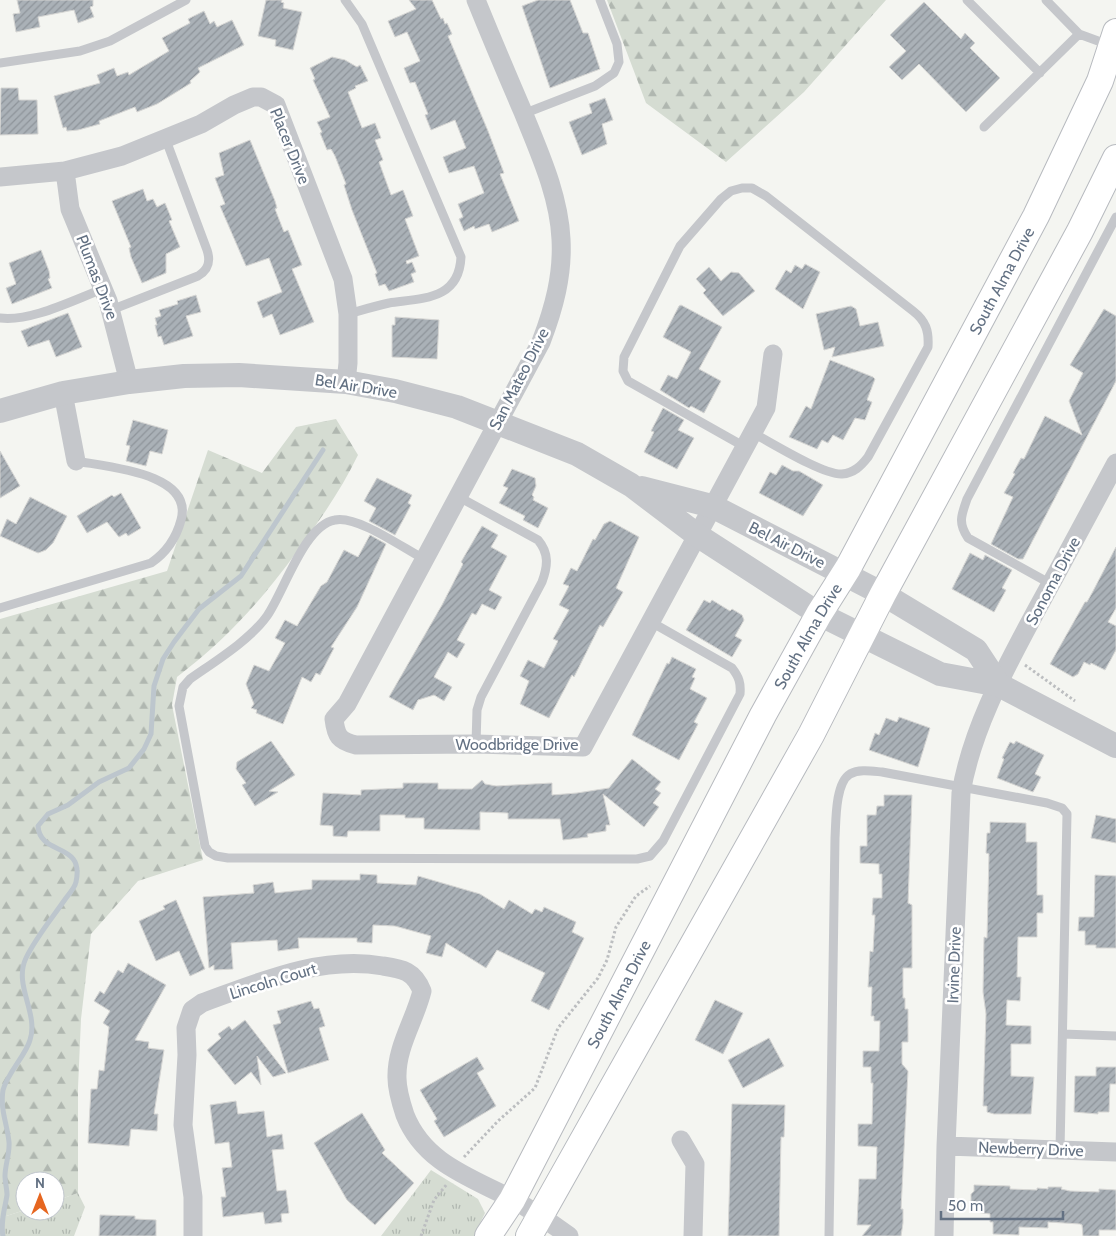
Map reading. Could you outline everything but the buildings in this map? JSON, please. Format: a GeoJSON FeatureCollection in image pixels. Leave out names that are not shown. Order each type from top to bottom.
{"type":"FeatureCollection","features":[{"type":"Feature","properties":{"kind":"main road","name":"South Alma Drive"},"geometry":{"type":"LineString","coordinates":[[488,1236],[512,1200],[759,724],[844,574],[1036,216],[1100,81],[1114,42]]}},
{"type":"Feature","properties":{"kind":"main road"},"geometry":{"type":"LineString","coordinates":[[534,1226],[714,910],[811,735],[883,594],[1080,231],[1116,158]]}},
{"type":"Feature","properties":{"kind":"street","name":"San Mateo Drive"},"geometry":{"type":"LineString","coordinates":[[335,734],[334,718],[347,704],[541,342],[554,306],[560,273],[561,237],[552,188],[524,114],[476,0]]}},
{"type":"Feature","properties":{"kind":"street","name":"Placer Drive"},"geometry":{"type":"LineString","coordinates":[[0,177],[65,171],[122,156],[166,140],[201,124],[245,99],[261,97],[276,105],[343,279],[348,314],[346,382]]}},
{"type":"Feature","properties":{"kind":"street","name":"Plumas Drive"},"geometry":{"type":"LineString","coordinates":[[65,171],[70,209],[111,310],[128,382]]}},
{"type":"Feature","properties":{"kind":"street","name":"Woodbridge Drive"},"geometry":{"type":"LineString","coordinates":[[335,734],[342,741],[356,745],[476,744],[583,747],[766,408],[773,354]]}},
{"type":"Feature","properties":{"kind":"street","name":"Bel Air Drive"},"geometry":{"type":"LineString","coordinates":[[0,411],[63,393],[128,382],[184,376],[239,375],[346,382],[396,391],[457,407],[498,421],[577,454],[631,485],[697,535],[820,614],[940,674],[995,692],[1116,746]]}},
{"type":"Feature","properties":{"kind":"street"},"geometry":{"type":"LineString","coordinates":[[63,393],[76,461]]}},
{"type":"Feature","properties":{"kind":"street","name":"Sonoma Drive"},"geometry":{"type":"LineString","coordinates":[[995,692],[1116,463]]}},
{"type":"Feature","properties":{"kind":"street","name":"Bel Air Drive"},"geometry":{"type":"LineString","coordinates":[[631,485],[712,506],[883,594],[976,650],[995,692]]}},
{"type":"Feature","properties":{"kind":"street","name":"Irvine Drive"},"geometry":{"type":"LineString","coordinates":[[944,1236],[946,1146],[962,787],[968,758],[995,692]]}},
{"type":"Feature","properties":{"kind":"street","name":"Lincoln Court"},"geometry":{"type":"LineString","coordinates":[[193,1236],[193,1197],[183,1125],[188,1019],[192,1010],[202,1003],[304,969],[333,964],[360,963],[401,969],[416,978],[422,991],[399,1060],[397,1078],[399,1096],[410,1128],[420,1141],[455,1172],[512,1200],[534,1226],[569,1236]]}},
{"type":"Feature","properties":{"kind":"street"},"geometry":{"type":"LineString","coordinates":[[681,1140],[695,1164],[693,1236]]}},
{"type":"Feature","properties":{"kind":"street","name":"Newberry Drive"},"geometry":{"type":"LineString","coordinates":[[946,1146],[1116,1152]]}},
{"type":"Feature","properties":{"kind":"lane"},"geometry":{"type":"LineString","coordinates":[[0,63],[72,52],[110,41],[186,0]]}},
{"type":"Feature","properties":{"kind":"lane"},"geometry":{"type":"LineString","coordinates":[[345,0],[362,24],[461,257],[460,269],[456,280],[448,290],[437,296],[383,304],[348,314]]}},
{"type":"Feature","properties":{"kind":"lane"},"geometry":{"type":"LineString","coordinates":[[524,114],[595,86],[614,73],[618,62],[617,44],[600,0]]}},
{"type":"Feature","properties":{"kind":"lane"},"geometry":{"type":"LineString","coordinates":[[967,0],[1040,73]]}},
{"type":"Feature","properties":{"kind":"lane"},"geometry":{"type":"LineString","coordinates":[[1046,0],[1079,34],[1114,42]]}},
{"type":"Feature","properties":{"kind":"lane"},"geometry":{"type":"LineString","coordinates":[[984,127],[1079,34]]}},
{"type":"Feature","properties":{"kind":"lane"},"geometry":{"type":"LineString","coordinates":[[111,310],[198,276],[207,268],[209,262],[207,250],[166,140]]}},
{"type":"Feature","properties":{"kind":"lane"},"geometry":{"type":"LineString","coordinates":[[742,188],[752,188],[766,196],[913,311],[927,326],[929,336],[928,347],[868,457],[854,471],[835,474],[749,440],[628,381],[622,364],[680,246],[721,198],[731,191],[742,188]]}},
{"type":"Feature","properties":{"kind":"lane"},"geometry":{"type":"LineString","coordinates":[[1051,584],[968,538],[961,528],[962,514],[967,499],[1116,217]]}},
{"type":"Feature","properties":{"kind":"lane"},"geometry":{"type":"LineString","coordinates":[[0,318],[27,317],[103,289]]}},
{"type":"Feature","properties":{"kind":"lane"},"geometry":{"type":"LineString","coordinates":[[0,608],[151,564],[166,552],[178,531],[183,512],[181,498],[172,487],[138,472],[76,461]]}},
{"type":"Feature","properties":{"kind":"lane"},"geometry":{"type":"LineString","coordinates":[[457,496],[538,540],[544,547],[548,559],[547,569],[542,582],[481,697],[477,710],[476,744]]}},
{"type":"Feature","properties":{"kind":"lane"},"geometry":{"type":"LineString","coordinates":[[424,559],[356,522],[335,520],[325,523],[310,538],[266,617],[240,642],[190,679],[183,687],[180,706],[205,846],[208,852],[228,858],[637,859],[650,856],[663,841],[740,694],[741,684],[738,675],[732,668],[650,622]]}},
{"type":"Feature","properties":{"kind":"lane"},"geometry":{"type":"LineString","coordinates":[[829,1236],[835,838],[841,783],[849,775],[861,771],[882,772],[1047,804],[1062,808],[1067,814],[1060,1150]]}},
{"type":"Feature","properties":{"kind":"lane"},"geometry":{"type":"LineString","coordinates":[[1063,1034],[1116,1036]]}},
{"type":"Feature","properties":{"kind":"path"},"geometry":{"type":"LineString","coordinates":[[421,1236],[434,1200],[468,1151],[535,1088],[558,1028],[598,978],[607,960],[616,926],[636,896],[652,884]]}},
{"type":"Feature","properties":{"kind":"green space"},"geometry":{"type":"Polygon","coordinates":[[[607,0],[886,0],[804,92],[726,162],[646,103],[607,0]]]}},
{"type":"Feature","properties":{"kind":"green space"},"geometry":{"type":"Polygon","coordinates":[[[336,419],[358,455],[327,508],[277,578],[231,630],[177,677],[172,705],[203,860],[138,881],[91,934],[81,1019],[78,1088],[78,1193],[65,1198],[65,1171],[15,1171],[15,1213],[0,1218],[0,619],[167,571],[208,450],[262,473],[296,427],[336,419]]]}},
{"type":"Feature","properties":{"kind":"green space"},"geometry":{"type":"Polygon","coordinates":[[[431,1170],[478,1199],[485,1213],[474,1236],[381,1236],[431,1170]]]}},
{"type":"Feature","properties":{"kind":"green space"},"geometry":{"type":"Polygon","coordinates":[[[78,1193],[85,1207],[74,1236],[0,1236],[0,1218],[15,1213],[15,1221],[65,1221],[65,1198],[78,1193]]]}},
{"type":"Feature","properties":{"kind":"waterway"},"geometry":{"type":"LineString","coordinates":[[3,1236],[2,1221],[7,1195],[5,1172],[9,1146],[2,1097],[5,1083],[25,1052],[32,1030],[22,978],[23,968],[35,942],[76,882],[77,869],[74,860],[68,854],[46,842],[41,836],[38,826],[48,814],[68,805],[99,782],[129,768],[144,749],[151,734],[154,686],[163,659],[199,609],[241,576],[323,450]]}}]}
